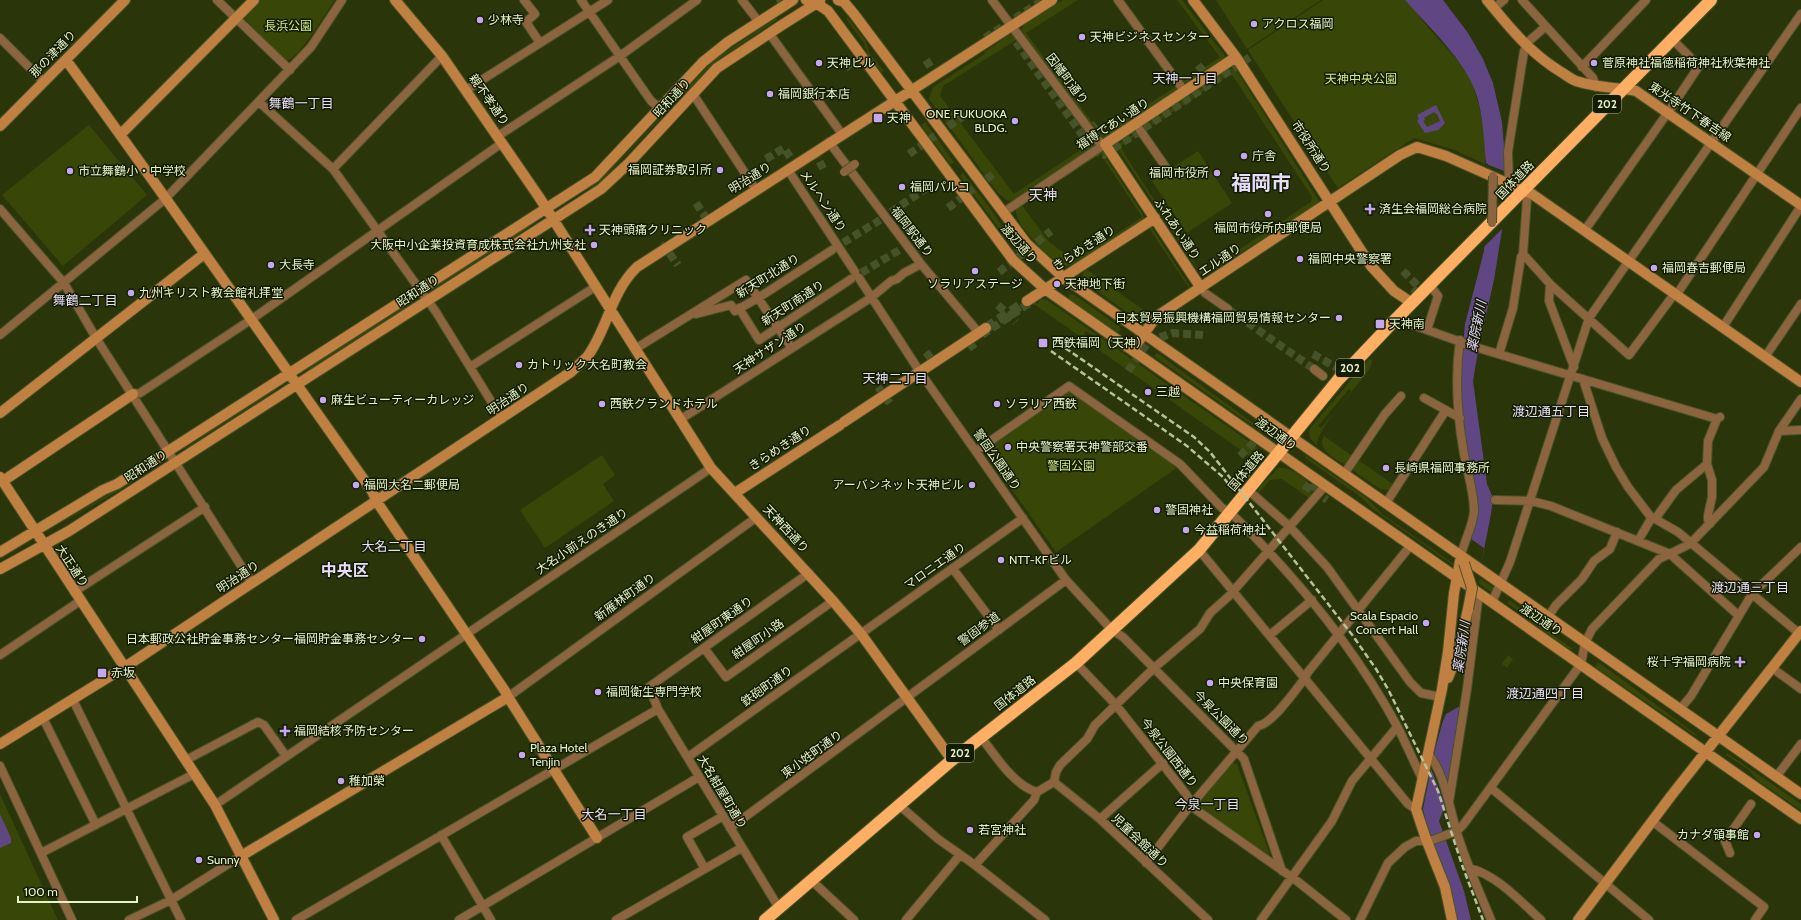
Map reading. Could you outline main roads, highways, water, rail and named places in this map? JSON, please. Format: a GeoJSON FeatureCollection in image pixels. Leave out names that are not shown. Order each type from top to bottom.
{"type":"FeatureCollection","features":[{"type":"Feature","properties":{"kind":"highway","name":"国体道路"},"geometry":{"type":"LineString","coordinates":[[765,920],[952,760],[1076,663],[1199,550],[1280,453],[1338,380],[1622,88],[1711,0]]}},
{"type":"Feature","properties":{"kind":"water","name":"薬院新川"},"geometry":{"type":"Polygon","coordinates":[[[1405,0],[1443,0],[1468,33],[1483,59],[1493,83],[1502,122],[1506,171],[1502,230],[1494,280],[1479,345],[1473,381],[1487,484],[1493,498],[1472,623],[1445,806],[1439,821],[1464,891],[1471,920],[1456,920],[1429,835],[1423,809],[1434,754],[1443,720],[1476,510],[1465,444],[1460,377],[1465,324],[1484,251],[1488,164],[1486,163],[1481,112],[1472,83],[1456,57],[1405,0]]]}},
{"type":"Feature","properties":{"kind":"water"},"geometry":{"type":"Polygon","coordinates":[[[1436,105],[1445,123],[1438,130],[1425,133],[1417,121],[1419,119],[1417,115],[1436,105]],[[1434,112],[1424,118],[1425,120],[1423,121],[1427,127],[1440,121],[1437,114],[1434,112]]]}},
{"type":"Feature","properties":{"kind":"water"},"geometry":{"type":"Polygon","coordinates":[[[0,814],[11,838],[11,843],[0,848],[0,814]]]}},
{"type":"Feature","properties":{"kind":"tunnel"},"geometry":{"type":"LineString","coordinates":[[777,3],[787,0]]}},
{"type":"Feature","properties":{"kind":"tunnel"},"geometry":{"type":"LineString","coordinates":[[985,38],[1043,0]]}},
{"type":"Feature","properties":{"kind":"tunnel"},"geometry":{"type":"LineString","coordinates":[[1016,42],[1093,150],[1104,155],[1250,57]]}},
{"type":"Feature","properties":{"kind":"tunnel"},"geometry":{"type":"LineString","coordinates":[[845,68],[864,54]]}},
{"type":"Feature","properties":{"kind":"tunnel"},"geometry":{"type":"LineString","coordinates":[[926,60],[933,71]]}},
{"type":"Feature","properties":{"kind":"tunnel"},"geometry":{"type":"LineString","coordinates":[[1198,65],[1210,79]]}},
{"type":"Feature","properties":{"kind":"tunnel"},"geometry":{"type":"LineString","coordinates":[[909,154],[965,115]]}},
{"type":"Feature","properties":{"kind":"tunnel"},"geometry":{"type":"LineString","coordinates":[[1085,133],[1096,124]]}},
{"type":"Feature","properties":{"kind":"tunnel"},"geometry":{"type":"LineString","coordinates":[[766,159],[784,148],[794,163]]}},
{"type":"Feature","properties":{"kind":"tunnel"},"geometry":{"type":"LineString","coordinates":[[814,151],[824,170]]}},
{"type":"Feature","properties":{"kind":"tunnel"},"geometry":{"type":"LineString","coordinates":[[948,208],[996,172]]}},
{"type":"Feature","properties":{"kind":"tunnel"},"geometry":{"type":"LineString","coordinates":[[891,212],[931,185]]}},
{"type":"Feature","properties":{"kind":"tunnel"},"geometry":{"type":"LineString","coordinates":[[696,203],[707,219]]}},
{"type":"Feature","properties":{"kind":"tunnel"},"geometry":{"type":"LineString","coordinates":[[833,249],[880,220]]}},
{"type":"Feature","properties":{"kind":"tunnel"},"geometry":{"type":"LineString","coordinates":[[999,272],[1051,231]]}},
{"type":"Feature","properties":{"kind":"tunnel"},"geometry":{"type":"LineString","coordinates":[[666,244],[664,246],[678,265]]}},
{"type":"Feature","properties":{"kind":"tunnel"},"geometry":{"type":"LineString","coordinates":[[851,279],[901,249]]}},
{"type":"Feature","properties":{"kind":"tunnel"},"geometry":{"type":"LineString","coordinates":[[1403,271],[1419,287],[1413,294]]}},
{"type":"Feature","properties":{"kind":"tunnel"},"geometry":{"type":"LineString","coordinates":[[982,335],[1034,300]]}},
{"type":"Feature","properties":{"kind":"tunnel"},"geometry":{"type":"LineString","coordinates":[[986,328],[1027,301]]}},
{"type":"Feature","properties":{"kind":"tunnel"},"geometry":{"type":"LineString","coordinates":[[998,305],[1016,322]]}},
{"type":"Feature","properties":{"kind":"tunnel"},"geometry":{"type":"LineString","coordinates":[[1228,309],[1314,369]]}},
{"type":"Feature","properties":{"kind":"tunnel"},"geometry":{"type":"LineString","coordinates":[[1128,371],[1149,341],[1173,333],[1203,335]]}},
{"type":"Feature","properties":{"kind":"tunnel"},"geometry":{"type":"LineString","coordinates":[[970,343],[974,349]]}},
{"type":"Feature","properties":{"kind":"tunnel"},"geometry":{"type":"LineString","coordinates":[[926,352],[936,365]]}},
{"type":"Feature","properties":{"kind":"tunnel"},"geometry":{"type":"LineString","coordinates":[[1313,354],[1341,370],[1336,377]]}},
{"type":"Feature","properties":{"kind":"tunnel"},"geometry":{"type":"LineString","coordinates":[[878,387],[891,405]]}},
{"type":"Feature","properties":{"kind":"tunnel"},"geometry":{"type":"LineString","coordinates":[[1240,456],[1261,435]]}},
{"type":"Feature","properties":{"kind":"tunnel"},"geometry":{"type":"LineString","coordinates":[[1242,474],[1261,473],[1264,470]]}},
{"type":"Feature","properties":{"kind":"tunnel"},"geometry":{"type":"LineString","coordinates":[[1312,490],[1321,478]]}},
{"type":"Feature","properties":{"kind":"tunnel"},"geometry":{"type":"LineString","coordinates":[[1304,485],[1327,500]]}},
{"type":"Feature","properties":{"kind":"railway"},"geometry":{"type":"LineString","coordinates":[[1058,343],[1194,437],[1210,452],[1353,636],[1388,689],[1438,791],[1462,865],[1483,920]]}},
{"type":"Feature","properties":{"kind":"railway"},"geometry":{"type":"LineString","coordinates":[[1051,351],[1187,446],[1223,477],[1233,490]]}},
{"type":"Feature","properties":{"kind":"place","name":"少林寺"},"geometry":{"type":"Point","coordinates":[480,20]}},
{"type":"Feature","properties":{"kind":"place","name":"アクロス福岡"},"geometry":{"type":"Point","coordinates":[1254,24]}},
{"type":"Feature","properties":{"kind":"place","name":"天神ビジネスセンター"},"geometry":{"type":"Point","coordinates":[1082,37]}},
{"type":"Feature","properties":{"kind":"place","name":"天神ビル"},"geometry":{"type":"Point","coordinates":[819,63]}},
{"type":"Feature","properties":{"kind":"place","name":"菅原神社福徳稲荷神社秋葉神社"},"geometry":{"type":"Point","coordinates":[1594,63]}},
{"type":"Feature","properties":{"kind":"place","name":"福岡銀行本店"},"geometry":{"type":"Point","coordinates":[770,94]}},
{"type":"Feature","properties":{"kind":"place","name":"天神"},"geometry":{"type":"Point","coordinates":[878,118]}},
{"type":"Feature","properties":{"kind":"place","name":"ONE FUKUOKA BLDG."},"geometry":{"type":"Point","coordinates":[1015,121]}},
{"type":"Feature","properties":{"kind":"place","name":"庁舎"},"geometry":{"type":"Point","coordinates":[1244,156]}},
{"type":"Feature","properties":{"kind":"place","name":"福岡証券取引所"},"geometry":{"type":"Point","coordinates":[720,170]}},
{"type":"Feature","properties":{"kind":"place","name":"市立舞鶴小・中学校"},"geometry":{"type":"Point","coordinates":[70,171]}},
{"type":"Feature","properties":{"kind":"place","name":"福岡市役所"},"geometry":{"type":"Point","coordinates":[1217,173]}},
{"type":"Feature","properties":{"kind":"place","name":"福岡パルコ"},"geometry":{"type":"Point","coordinates":[902,187]}},
{"type":"Feature","properties":{"kind":"place","name":"済生会福岡総合病院"},"geometry":{"type":"Point","coordinates":[1370,209]}},
{"type":"Feature","properties":{"kind":"place","name":"福岡市役所内郵便局"},"geometry":{"type":"Point","coordinates":[1268,214]}},
{"type":"Feature","properties":{"kind":"place","name":"天神頭痛クリニック"},"geometry":{"type":"Point","coordinates":[590,230]}},
{"type":"Feature","properties":{"kind":"place","name":"大阪中小企業投資育成株式会社九州支社"},"geometry":{"type":"Point","coordinates":[594,245]}},
{"type":"Feature","properties":{"kind":"place","name":"福岡中央警察署"},"geometry":{"type":"Point","coordinates":[1300,259]}},
{"type":"Feature","properties":{"kind":"place","name":"大長寺"},"geometry":{"type":"Point","coordinates":[271,265]}},
{"type":"Feature","properties":{"kind":"place","name":"福岡春吉郵便局"},"geometry":{"type":"Point","coordinates":[1654,268]}},
{"type":"Feature","properties":{"kind":"place","name":"ソラリアステージ"},"geometry":{"type":"Point","coordinates":[975,271]}},
{"type":"Feature","properties":{"kind":"place","name":"天神地下街"},"geometry":{"type":"Point","coordinates":[1057,284]}},
{"type":"Feature","properties":{"kind":"place","name":"九州キリスト教会館礼拝堂"},"geometry":{"type":"Point","coordinates":[131,293]}},
{"type":"Feature","properties":{"kind":"place","name":"日本貿易振興機構福岡貿易情報センター"},"geometry":{"type":"Point","coordinates":[1339,318]}},
{"type":"Feature","properties":{"kind":"place","name":"天神南"},"geometry":{"type":"Point","coordinates":[1380,324]}},
{"type":"Feature","properties":{"kind":"place","name":"西鉄福岡（天神）"},"geometry":{"type":"Point","coordinates":[1043,343]}},
{"type":"Feature","properties":{"kind":"place","name":"カトリック大名町教会"},"geometry":{"type":"Point","coordinates":[519,365]}},
{"type":"Feature","properties":{"kind":"place","name":"三越"},"geometry":{"type":"Point","coordinates":[1148,392]}},
{"type":"Feature","properties":{"kind":"place","name":"麻生ビューティーカレッジ"},"geometry":{"type":"Point","coordinates":[323,400]}},
{"type":"Feature","properties":{"kind":"place","name":"西鉄グランドホテル"},"geometry":{"type":"Point","coordinates":[602,404]}},
{"type":"Feature","properties":{"kind":"place","name":"ソラリア西鉄"},"geometry":{"type":"Point","coordinates":[997,404]}},
{"type":"Feature","properties":{"kind":"place","name":"中央警察署天神警部交番"},"geometry":{"type":"Point","coordinates":[1008,447]}},
{"type":"Feature","properties":{"kind":"place","name":"長崎県福岡事務所"},"geometry":{"type":"Point","coordinates":[1386,468]}},
{"type":"Feature","properties":{"kind":"place","name":"福岡大名二郵便局"},"geometry":{"type":"Point","coordinates":[356,485]}},
{"type":"Feature","properties":{"kind":"place","name":"アーバンネット天神ビル"},"geometry":{"type":"Point","coordinates":[972,485]}},
{"type":"Feature","properties":{"kind":"place","name":"警固神社"},"geometry":{"type":"Point","coordinates":[1157,510]}},
{"type":"Feature","properties":{"kind":"place","name":"今益稲荷神社"},"geometry":{"type":"Point","coordinates":[1186,530]}},
{"type":"Feature","properties":{"kind":"place","name":"NTT-KFビル"},"geometry":{"type":"Point","coordinates":[1001,560]}},
{"type":"Feature","properties":{"kind":"place","name":"Scala Espacio Concert Hall"},"geometry":{"type":"Point","coordinates":[1426,623]}},
{"type":"Feature","properties":{"kind":"place","name":"日本郵政公社貯金事務センター福岡貯金事務センター"},"geometry":{"type":"Point","coordinates":[422,639]}},
{"type":"Feature","properties":{"kind":"place","name":"桜十字福岡病院"},"geometry":{"type":"Point","coordinates":[1740,662]}},
{"type":"Feature","properties":{"kind":"place","name":"赤坂"},"geometry":{"type":"Point","coordinates":[102,673]}},
{"type":"Feature","properties":{"kind":"place","name":"中央保育園"},"geometry":{"type":"Point","coordinates":[1210,683]}},
{"type":"Feature","properties":{"kind":"place","name":"福岡衛生専門学校"},"geometry":{"type":"Point","coordinates":[598,692]}},
{"type":"Feature","properties":{"kind":"place","name":"福岡結核予防センター"},"geometry":{"type":"Point","coordinates":[285,731]}},
{"type":"Feature","properties":{"kind":"place","name":"Plaza Hotel Tenjin"},"geometry":{"type":"Point","coordinates":[522,755]}},
{"type":"Feature","properties":{"kind":"place","name":"稚加榮"},"geometry":{"type":"Point","coordinates":[341,781]}},
{"type":"Feature","properties":{"kind":"place","name":"若宮神社"},"geometry":{"type":"Point","coordinates":[970,830]}},
{"type":"Feature","properties":{"kind":"place","name":"カナダ領事館"},"geometry":{"type":"Point","coordinates":[1757,835]}},
{"type":"Feature","properties":{"kind":"place","name":"Sunny"},"geometry":{"type":"Point","coordinates":[199,860]}},
{"type":"Feature","properties":{"kind":"district","name":"天神一丁目"},"geometry":{"type":"Point","coordinates":[1185,78]}},
{"type":"Feature","properties":{"kind":"district","name":"舞鶴一丁目"},"geometry":{"type":"Point","coordinates":[301,103]}},
{"type":"Feature","properties":{"kind":"district","name":"福岡市"},"geometry":{"type":"Point","coordinates":[1261,183]}},
{"type":"Feature","properties":{"kind":"district","name":"天神"},"geometry":{"type":"Point","coordinates":[1043,195]}},
{"type":"Feature","properties":{"kind":"district","name":"舞鶴二丁目"},"geometry":{"type":"Point","coordinates":[85,300]}},
{"type":"Feature","properties":{"kind":"district","name":"天神二丁目"},"geometry":{"type":"Point","coordinates":[895,378]}},
{"type":"Feature","properties":{"kind":"district","name":"渡辺通五丁目"},"geometry":{"type":"Point","coordinates":[1551,411]}},
{"type":"Feature","properties":{"kind":"district","name":"大名二丁目"},"geometry":{"type":"Point","coordinates":[394,546]}},
{"type":"Feature","properties":{"kind":"district","name":"中央区"},"geometry":{"type":"Point","coordinates":[345,570]}},
{"type":"Feature","properties":{"kind":"district","name":"渡辺通三丁目"},"geometry":{"type":"Point","coordinates":[1750,587]}},
{"type":"Feature","properties":{"kind":"district","name":"渡辺通四丁目"},"geometry":{"type":"Point","coordinates":[1545,693]}},
{"type":"Feature","properties":{"kind":"district","name":"今泉一丁目"},"geometry":{"type":"Point","coordinates":[1207,804]}},
{"type":"Feature","properties":{"kind":"district","name":"大名一丁目"},"geometry":{"type":"Point","coordinates":[614,814]}},
{"type":"Feature","properties":{"kind":"park label","name":"長浜公園"},"geometry":{"type":"Point","coordinates":[288,26]}},
{"type":"Feature","properties":{"kind":"park label","name":"天神中央公園"},"geometry":{"type":"Point","coordinates":[1361,79]}},
{"type":"Feature","properties":{"kind":"park label","name":"警固公園"},"geometry":{"type":"Point","coordinates":[1071,466]}}]}
